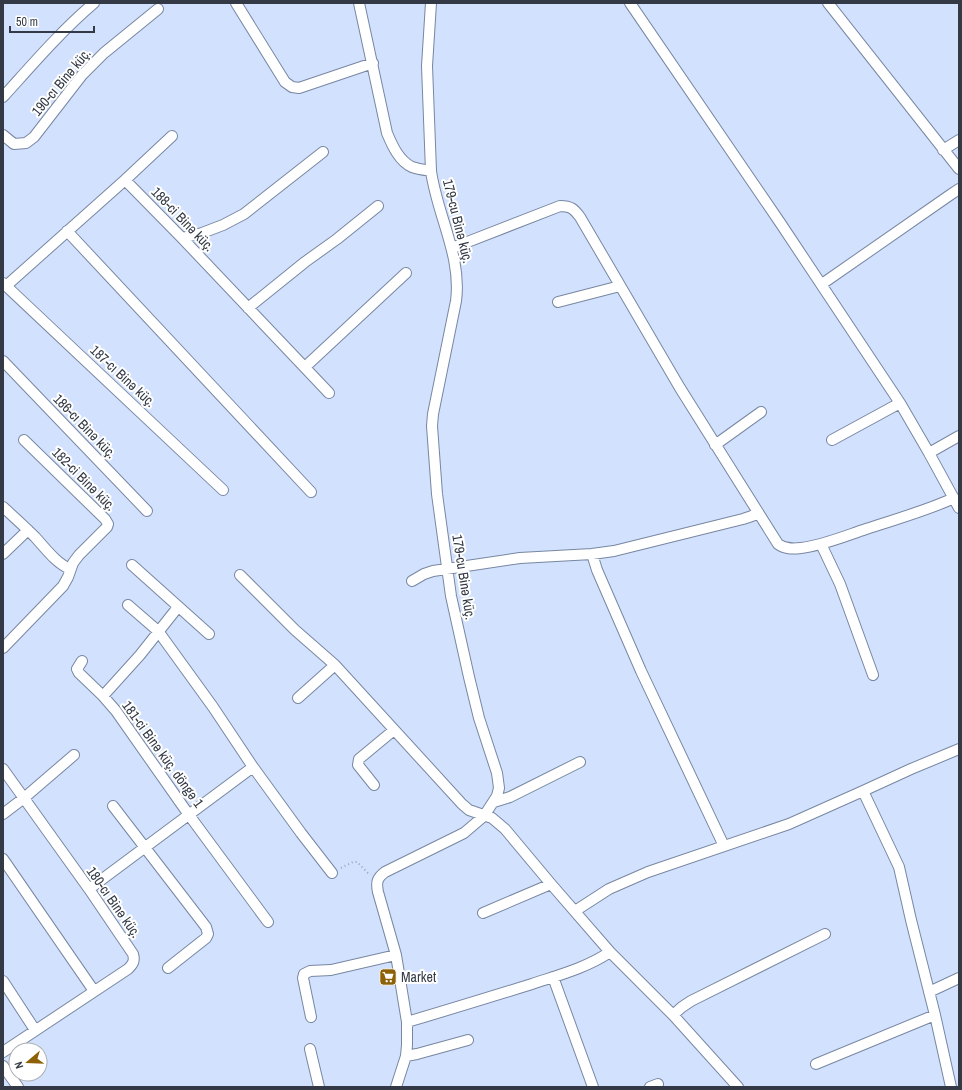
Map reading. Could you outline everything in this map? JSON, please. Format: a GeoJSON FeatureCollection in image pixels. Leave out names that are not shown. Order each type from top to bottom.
{"type":"FeatureCollection","features":[{"type":"Feature","properties":{"kind":"street"},"geometry":{"type":"LineString","coordinates":[[3,97],[50,44],[80,14],[94,3]]}},
{"type":"Feature","properties":{"kind":"street"},"geometry":{"type":"LineString","coordinates":[[236,3],[286,82],[292,87],[299,88],[373,63]]}},
{"type":"Feature","properties":{"kind":"street"},"geometry":{"type":"LineString","coordinates":[[359,3],[387,133],[401,158],[408,165],[414,168],[431,170]]}},
{"type":"Feature","properties":{"kind":"street","name":"179-cu Binə küç."},"geometry":{"type":"LineString","coordinates":[[380,877],[386,872],[464,833],[484,816],[494,802],[499,788],[497,773],[469,677],[451,596],[437,494],[432,426],[433,414],[458,289],[452,248],[437,202],[431,170],[427,66],[431,3]]}},
{"type":"Feature","properties":{"kind":"street"},"geometry":{"type":"LineString","coordinates":[[630,3],[822,284],[900,403],[959,508]]}},
{"type":"Feature","properties":{"kind":"street"},"geometry":{"type":"LineString","coordinates":[[828,3],[959,169]]}},
{"type":"Feature","properties":{"kind":"street","name":"190-cı Binə küç."},"geometry":{"type":"LineString","coordinates":[[3,135],[14,144],[26,143],[34,137],[82,75],[104,53],[158,8]]}},
{"type":"Feature","properties":{"kind":"street"},"geometry":{"type":"LineString","coordinates":[[4,284],[68,231],[172,136]]}},
{"type":"Feature","properties":{"kind":"street"},"geometry":{"type":"LineString","coordinates":[[943,150],[959,140]]}},
{"type":"Feature","properties":{"kind":"street"},"geometry":{"type":"LineString","coordinates":[[182,238],[202,233],[223,225],[244,214],[323,152]]}},
{"type":"Feature","properties":{"kind":"street","name":"188-ci Binə küç."},"geometry":{"type":"LineString","coordinates":[[125,180],[329,393]]}},
{"type":"Feature","properties":{"kind":"street"},"geometry":{"type":"LineString","coordinates":[[822,284],[959,190]]}},
{"type":"Feature","properties":{"kind":"street"},"geometry":{"type":"LineString","coordinates":[[248,308],[288,274],[337,239],[378,206]]}},
{"type":"Feature","properties":{"kind":"street"},"geometry":{"type":"LineString","coordinates":[[452,248],[560,206],[568,206],[575,210],[715,445],[778,544],[783,548],[801,548],[821,544],[927,509],[954,498]]}},
{"type":"Feature","properties":{"kind":"street"},"geometry":{"type":"LineString","coordinates":[[68,231],[311,492]]}},
{"type":"Feature","properties":{"kind":"street"},"geometry":{"type":"LineString","coordinates":[[305,367],[406,273]]}},
{"type":"Feature","properties":{"kind":"street","name":"187-cı Binə küç."},"geometry":{"type":"LineString","coordinates":[[4,284],[223,490]]}},
{"type":"Feature","properties":{"kind":"street"},"geometry":{"type":"LineString","coordinates":[[558,302],[620,286]]}},
{"type":"Feature","properties":{"kind":"street","name":"186-cı Binə küç."},"geometry":{"type":"LineString","coordinates":[[3,361],[147,511]]}},
{"type":"Feature","properties":{"kind":"street"},"geometry":{"type":"LineString","coordinates":[[832,440],[900,403]]}},
{"type":"Feature","properties":{"kind":"street"},"geometry":{"type":"LineString","coordinates":[[715,445],[761,412]]}},
{"type":"Feature","properties":{"kind":"street"},"geometry":{"type":"LineString","coordinates":[[929,453],[959,436]]}},
{"type":"Feature","properties":{"kind":"street","name":"182-ci Binə küç."},"geometry":{"type":"LineString","coordinates":[[3,648],[62,586],[68,578],[70,569],[79,554],[107,527],[108,524],[105,519],[24,440]]}},
{"type":"Feature","properties":{"kind":"street"},"geometry":{"type":"LineString","coordinates":[[3,507],[58,561],[70,569]]}},
{"type":"Feature","properties":{"kind":"street"},"geometry":{"type":"LineString","coordinates":[[412,581],[433,570],[520,558],[592,554],[614,551],[743,519],[758,512]]}},
{"type":"Feature","properties":{"kind":"street"},"geometry":{"type":"LineString","coordinates":[[3,554],[28,530]]}},
{"type":"Feature","properties":{"kind":"street"},"geometry":{"type":"LineString","coordinates":[[821,544],[840,584],[873,675]]}},
{"type":"Feature","properties":{"kind":"street"},"geometry":{"type":"LineString","coordinates":[[592,554],[596,570],[641,671],[724,846]]}},
{"type":"Feature","properties":{"kind":"street"},"geometry":{"type":"LineString","coordinates":[[132,566],[209,634]]}},
{"type":"Feature","properties":{"kind":"street"},"geometry":{"type":"LineString","coordinates":[[240,576],[295,630],[335,665],[462,804],[469,810],[492,818],[505,830],[610,952],[672,1015],[738,1087]]}},
{"type":"Feature","properties":{"kind":"street"},"geometry":{"type":"LineString","coordinates":[[128,604],[158,631],[213,708],[252,767],[301,834],[332,873]]}},
{"type":"Feature","properties":{"kind":"street","name":"181-ci Binə küç. döngə 1"},"geometry":{"type":"LineString","coordinates":[[178,607],[140,655],[103,696],[268,922]]}},
{"type":"Feature","properties":{"kind":"street"},"geometry":{"type":"LineString","coordinates":[[82,661],[77,669],[79,673],[103,696]]}},
{"type":"Feature","properties":{"kind":"street"},"geometry":{"type":"LineString","coordinates":[[298,698],[335,665]]}},
{"type":"Feature","properties":{"kind":"street"},"geometry":{"type":"LineString","coordinates":[[374,785],[358,765],[359,759],[394,730]]}},
{"type":"Feature","properties":{"kind":"street"},"geometry":{"type":"LineString","coordinates":[[575,911],[609,889],[648,872],[789,824],[910,769],[959,749]]}},
{"type":"Feature","properties":{"kind":"street"},"geometry":{"type":"LineString","coordinates":[[3,814],[74,755]]}},
{"type":"Feature","properties":{"kind":"street"},"geometry":{"type":"LineString","coordinates":[[494,802],[510,797],[580,762]]}},
{"type":"Feature","properties":{"kind":"street"},"geometry":{"type":"LineString","coordinates":[[89,889],[190,815],[252,767]]}},
{"type":"Feature","properties":{"kind":"street","name":"180-cı Binə küç."},"geometry":{"type":"LineString","coordinates":[[3,769],[89,889],[133,954],[134,959],[128,969],[3,1052]]}},
{"type":"Feature","properties":{"kind":"street"},"geometry":{"type":"LineString","coordinates":[[863,791],[899,867],[911,920],[953,1083]]}},
{"type":"Feature","properties":{"kind":"street"},"geometry":{"type":"LineString","coordinates":[[113,806],[206,927],[208,934],[206,938],[168,968]]}},
{"type":"Feature","properties":{"kind":"street"},"geometry":{"type":"LineString","coordinates":[[3,859],[94,991]]}},
{"type":"Feature","properties":{"kind":"street"},"geometry":{"type":"LineString","coordinates":[[380,877],[377,884],[378,892],[396,955],[406,1022],[406,1056],[396,1087]]}},
{"type":"Feature","properties":{"kind":"street"},"geometry":{"type":"LineString","coordinates":[[483,913],[551,884]]}},
{"type":"Feature","properties":{"kind":"street"},"geometry":{"type":"LineString","coordinates":[[672,1015],[691,1001],[825,934]]}},
{"type":"Feature","properties":{"kind":"street"},"geometry":{"type":"LineString","coordinates":[[406,1022],[489,998],[583,967],[610,952]]}},
{"type":"Feature","properties":{"kind":"street"},"geometry":{"type":"LineString","coordinates":[[311,1017],[303,978],[304,974],[310,971],[331,970],[396,955]]}},
{"type":"Feature","properties":{"kind":"street"},"geometry":{"type":"LineString","coordinates":[[553,977],[593,1087]]}},
{"type":"Feature","properties":{"kind":"street"},"geometry":{"type":"LineString","coordinates":[[929,992],[959,978]]}},
{"type":"Feature","properties":{"kind":"street"},"geometry":{"type":"LineString","coordinates":[[3,982],[35,1030]]}},
{"type":"Feature","properties":{"kind":"street"},"geometry":{"type":"LineString","coordinates":[[816,1064],[935,1015]]}},
{"type":"Feature","properties":{"kind":"street"},"geometry":{"type":"LineString","coordinates":[[406,1056],[468,1040]]}},
{"type":"Feature","properties":{"kind":"street"},"geometry":{"type":"LineString","coordinates":[[310,1049],[319,1087]]}},
{"type":"Feature","properties":{"kind":"street"},"geometry":{"type":"LineString","coordinates":[[3,1066],[18,1087]]}},
{"type":"Feature","properties":{"kind":"path"},"geometry":{"type":"LineString","coordinates":[[332,873],[345,865],[352,862],[357,862],[368,873],[380,877]]}},
{"type":"Feature","properties":{"kind":"place","name":"Market"},"geometry":{"type":"Point","coordinates":[388,977]}}]}
